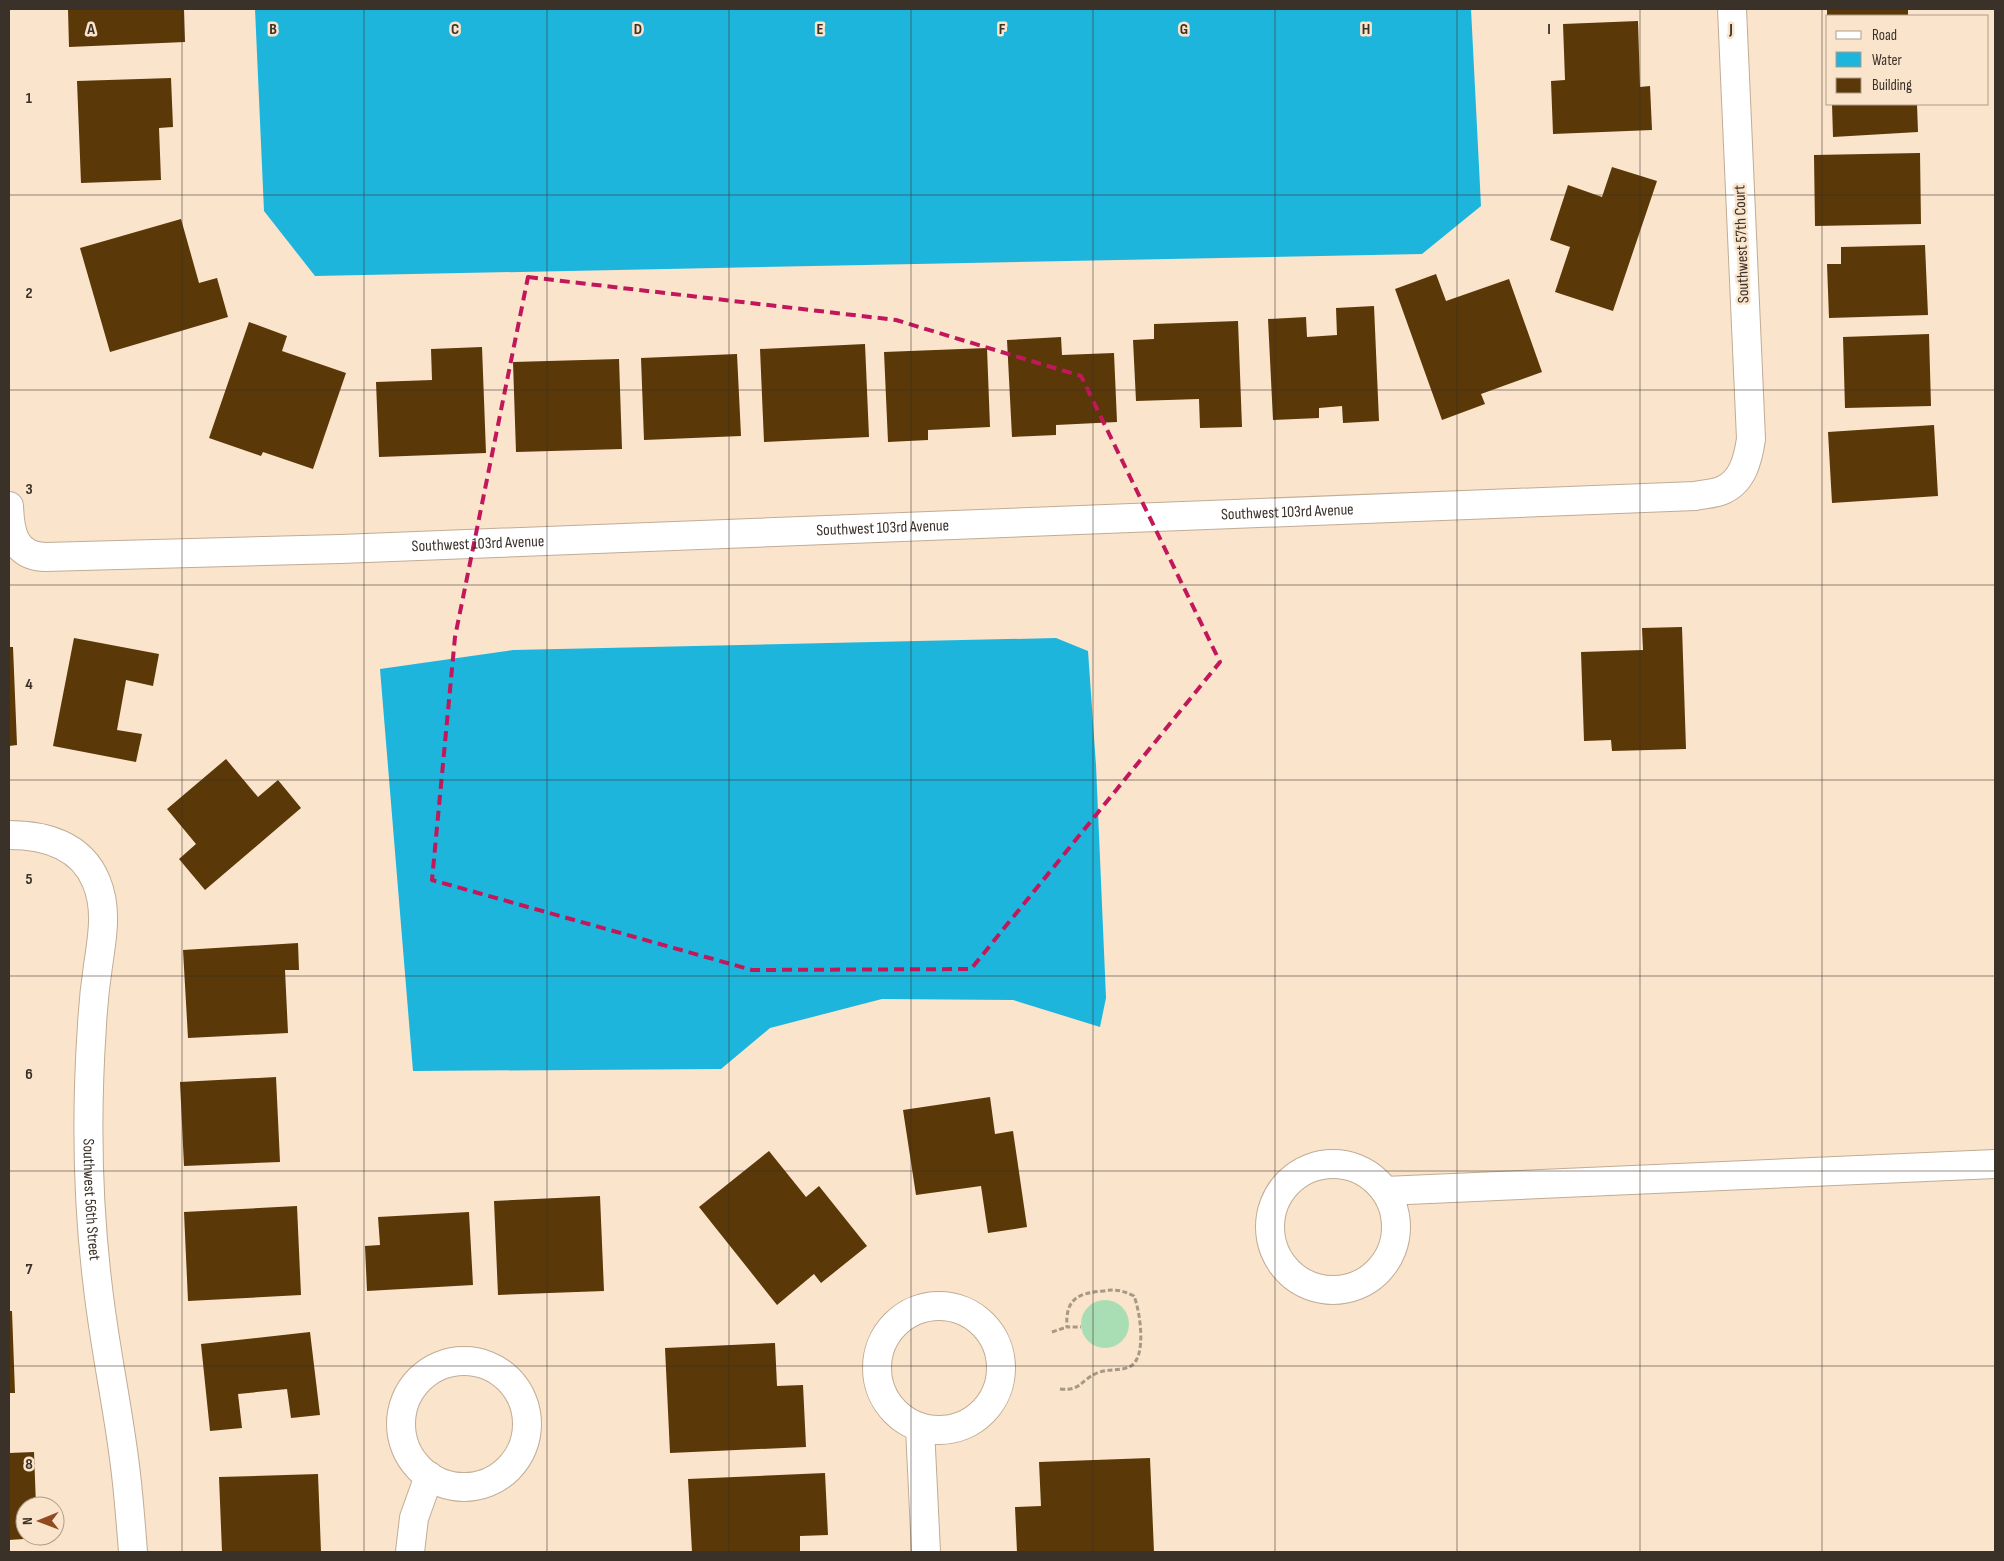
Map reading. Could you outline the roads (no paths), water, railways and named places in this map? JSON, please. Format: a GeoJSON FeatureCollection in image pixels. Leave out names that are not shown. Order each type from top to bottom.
{"type":"FeatureCollection","features":[{"type":"Feature","properties":{"kind":"street","name":"Southwest 57th Court"},"geometry":{"type":"LineString","coordinates":[[1732,9],[1751,439],[1748,460],[1739,477]]}},
{"type":"Feature","properties":{"kind":"street","name":"Southwest 103rd Avenue"},"geometry":{"type":"LineString","coordinates":[[9,506],[10,523],[14,538],[22,550],[34,556],[45,557],[341,549],[1695,496],[1723,490],[1739,477]]}},
{"type":"Feature","properties":{"kind":"street","name":"Southwest 56th Street"},"geometry":{"type":"LineString","coordinates":[[9,834],[26,834],[46,838],[76,853],[90,869],[96,881],[103,909],[102,940],[92,1018],[88,1082],[91,1220],[98,1289],[126,1474],[133,1552]]}},
{"type":"Feature","properties":{"kind":"street"},"geometry":{"type":"LineString","coordinates":[[1385,1191],[1394,1210],[1396,1231],[1392,1252],[1381,1270],[1364,1283],[1344,1290],[1323,1290],[1303,1283],[1287,1270],[1275,1252],[1271,1232],[1272,1212],[1280,1193],[1294,1177],[1312,1167],[1325,1165],[1332,1164],[1352,1167],[1371,1176],[1385,1191],[1995,1164]]}},
{"type":"Feature","properties":{"kind":"street"},"geometry":{"type":"LineString","coordinates":[[933,1306],[953,1307],[973,1316],[987,1329],[997,1346],[1001,1365],[999,1386],[990,1403],[977,1418],[960,1427],[940,1431],[920,1428],[902,1418],[888,1402],[879,1383],[877,1362],[883,1341],[895,1324],[912,1312],[933,1306]]}},
{"type":"Feature","properties":{"kind":"street"},"geometry":{"type":"LineString","coordinates":[[469,1360],[489,1366],[506,1377],[519,1393],[526,1413],[526,1434],[519,1454],[506,1470],[482,1484],[469,1487],[448,1485],[429,1476],[414,1462],[404,1443],[401,1423],[404,1402],[414,1384],[430,1370],[449,1362],[469,1360]]}},
{"type":"Feature","properties":{"kind":"street"},"geometry":{"type":"LineString","coordinates":[[920,1428],[926,1552]]}},
{"type":"Feature","properties":{"kind":"street"},"geometry":{"type":"LineString","coordinates":[[410,1552],[414,1518],[429,1476]]}},
{"type":"Feature","properties":{"kind":"water"},"geometry":{"type":"Polygon","coordinates":[[[255,9],[1471,9],[1481,206],[1422,254],[315,276],[264,211],[255,9]]]}},
{"type":"Feature","properties":{"kind":"water"},"geometry":{"type":"Polygon","coordinates":[[[1056,638],[1088,651],[1096,765],[1106,998],[1100,1027],[1013,1000],[882,999],[770,1028],[721,1069],[413,1071],[380,669],[513,650],[1056,638]]]}}]}
